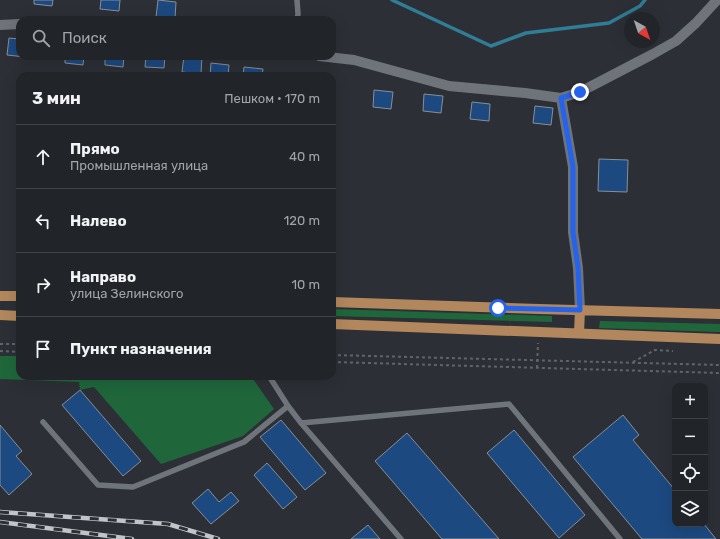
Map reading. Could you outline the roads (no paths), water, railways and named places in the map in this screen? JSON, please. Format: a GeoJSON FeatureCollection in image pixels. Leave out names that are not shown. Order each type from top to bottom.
{"type":"FeatureCollection","features":[{"type":"Feature","properties":{"kind":"main road"},"geometry":{"type":"LineString","coordinates":[[0,296],[16,296]]}},
{"type":"Feature","properties":{"kind":"main road"},"geometry":{"type":"LineString","coordinates":[[336,302],[720,314]]}},
{"type":"Feature","properties":{"kind":"main road"},"geometry":{"type":"LineString","coordinates":[[579,333],[580,310]]}},
{"type":"Feature","properties":{"kind":"main road"},"geometry":{"type":"LineString","coordinates":[[0,315],[16,316]]}},
{"type":"Feature","properties":{"kind":"main road"},"geometry":{"type":"LineString","coordinates":[[336,324],[720,339]]}},
{"type":"Feature","properties":{"kind":"street"},"geometry":{"type":"LineString","coordinates":[[336,58],[354,60],[450,86],[561,98],[580,92],[676,41],[696,23],[717,0]]}},
{"type":"Feature","properties":{"kind":"street"},"geometry":{"type":"LineString","coordinates":[[0,24],[16,24]]}},
{"type":"Feature","properties":{"kind":"street"},"geometry":{"type":"LineString","coordinates":[[561,98],[573,167],[573,232],[578,268],[580,310]]}},
{"type":"Feature","properties":{"kind":"lane"},"geometry":{"type":"LineString","coordinates":[[297,0],[298,16]]}},
{"type":"Feature","properties":{"kind":"lane"},"geometry":{"type":"LineString","coordinates":[[272,380],[301,423],[401,539]]}},
{"type":"Feature","properties":{"kind":"lane"},"geometry":{"type":"LineString","coordinates":[[301,423],[509,404],[620,539]]}},
{"type":"Feature","properties":{"kind":"lane"},"geometry":{"type":"LineString","coordinates":[[43,422],[98,485],[133,487],[244,442],[288,406]]}},
{"type":"Feature","properties":{"kind":"waterway"},"geometry":{"type":"LineString","coordinates":[[392,0],[491,46],[526,33],[609,23],[640,6],[645,0]]}},
{"type":"Feature","properties":{"kind":"railway"},"geometry":{"type":"LineString","coordinates":[[0,512],[168,524],[218,539]]}},
{"type":"Feature","properties":{"kind":"railway"},"geometry":{"type":"LineString","coordinates":[[0,522],[132,539]]}}]}
